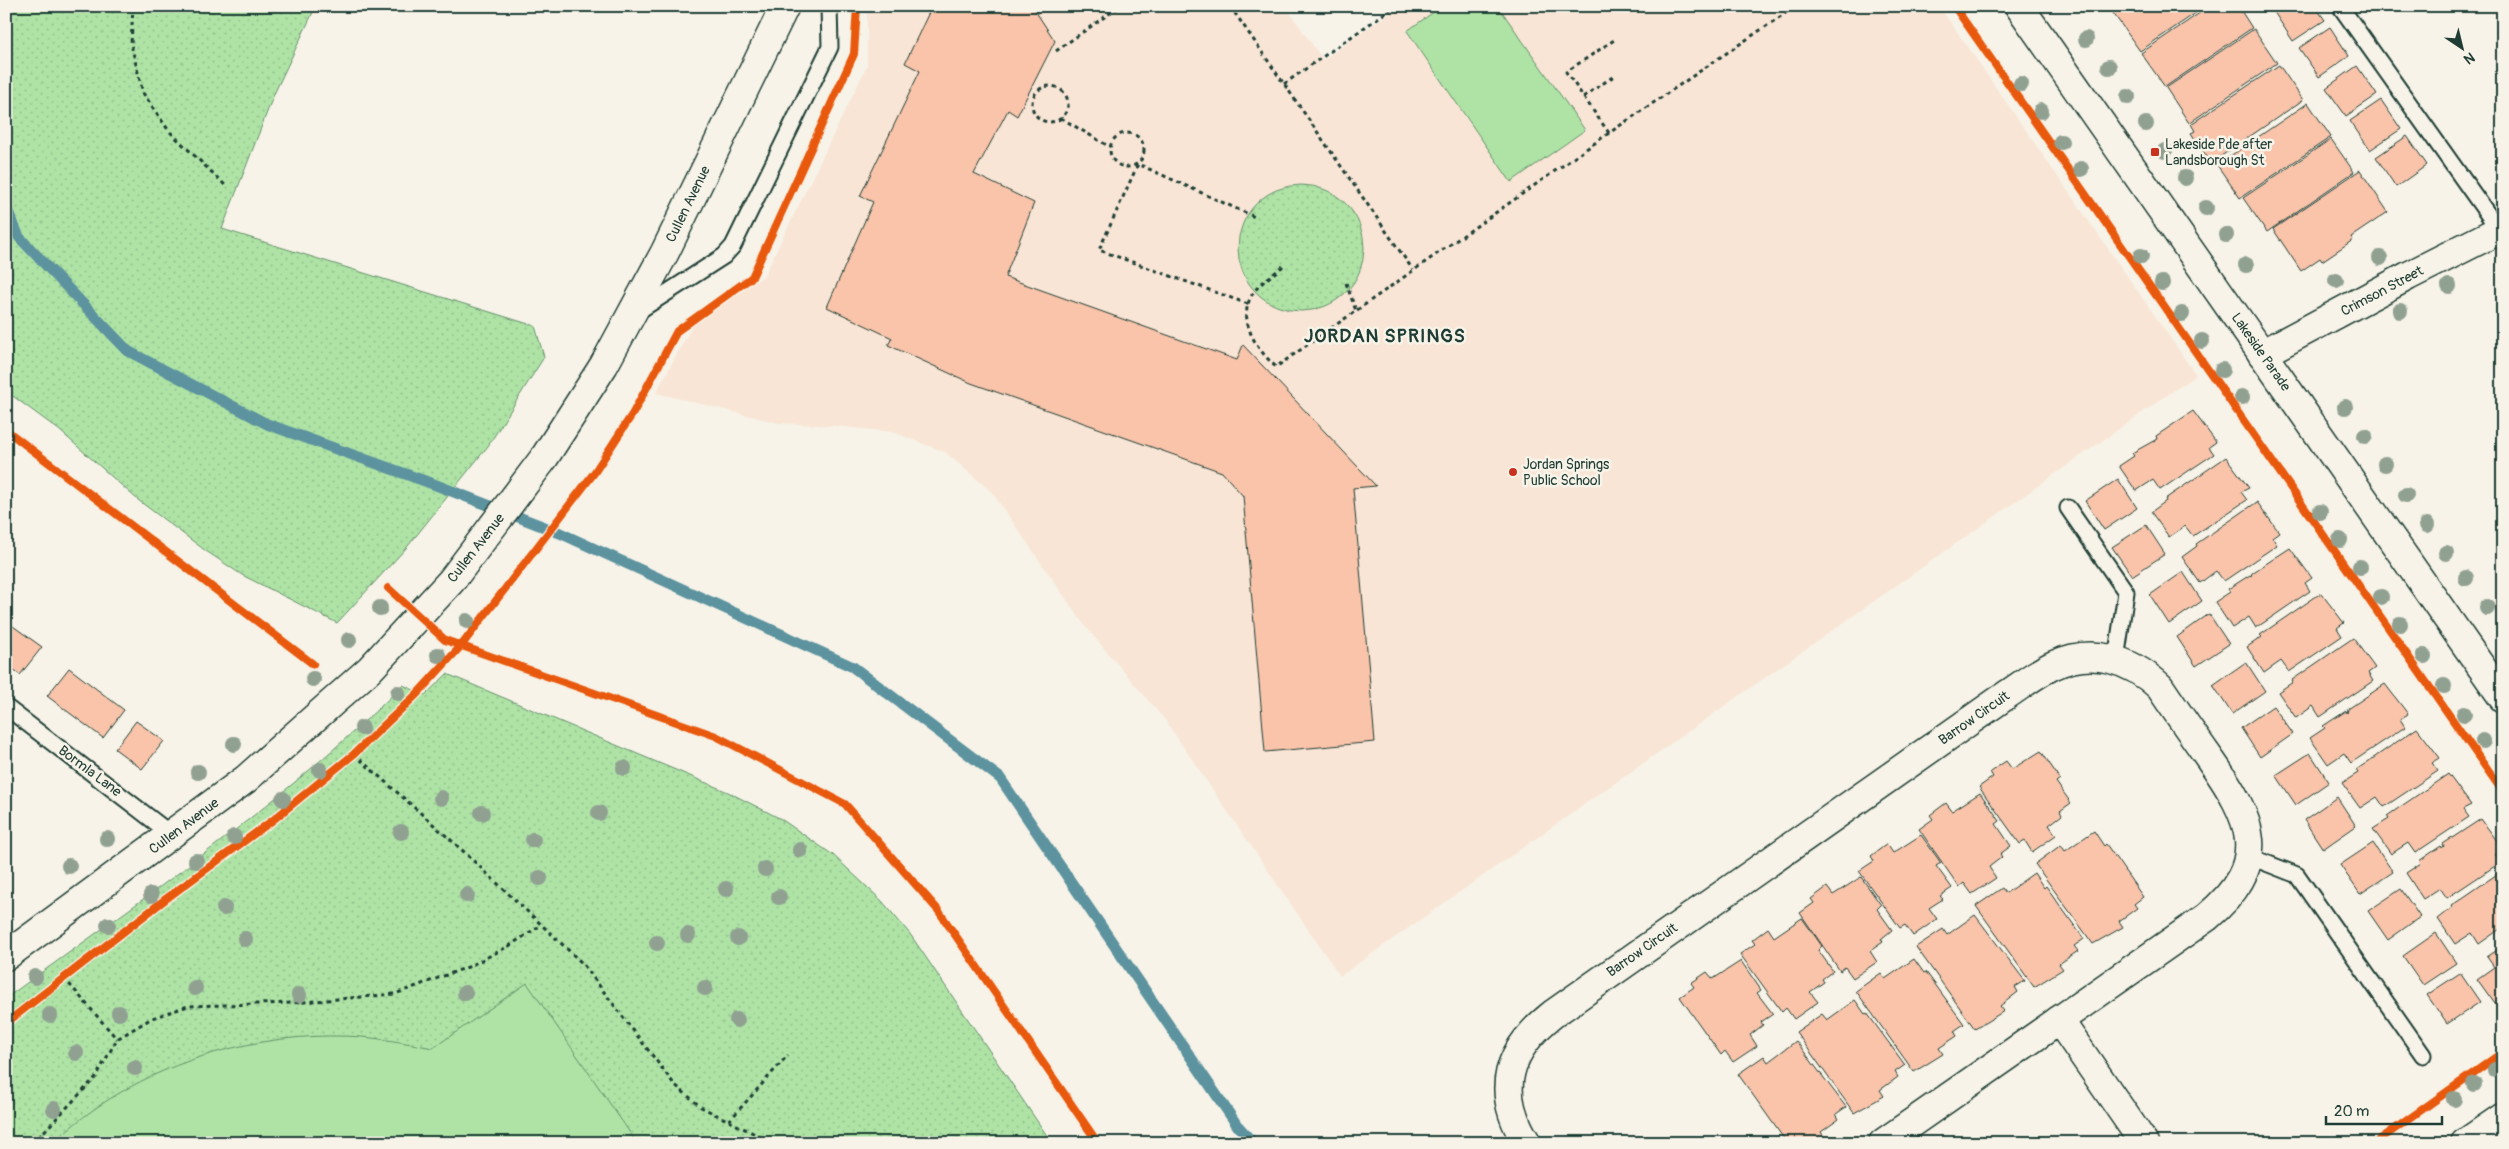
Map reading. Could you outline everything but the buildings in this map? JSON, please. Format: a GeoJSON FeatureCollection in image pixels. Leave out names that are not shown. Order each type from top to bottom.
{"type":"FeatureCollection","features":[{"type":"Feature","properties":{"kind":"street","name":"Cullen Avenue"},"geometry":{"type":"LineString","coordinates":[[6,956],[246,779],[370,669],[452,580],[544,458],[604,365],[633,314],[785,6]]}},
{"type":"Feature","properties":{"kind":"street","name":"Lakeside Parade"},"geometry":{"type":"LineString","coordinates":[[2019,6],[2503,698]]}},
{"type":"Feature","properties":{"kind":"street","name":"Crimson Street"},"geometry":{"type":"LineString","coordinates":[[2262,354],[2408,276],[2501,232]]}},
{"type":"Feature","properties":{"kind":"street","name":"Barrow Circuit"},"geometry":{"type":"LineString","coordinates":[[1527,1143],[1519,1130],[1510,1106],[1508,1081],[1517,1054],[1532,1030],[1582,992],[2048,668],[2080,656],[2116,660],[2146,674],[2160,687],[2228,785],[2245,818],[2249,838],[2248,856],[2240,880],[2226,901],[2207,917],[1883,1143]]}},
{"type":"Feature","properties":{"kind":"street"},"geometry":{"type":"LineString","coordinates":[[2059,1020],[2144,1143]]}},
{"type":"Feature","properties":{"kind":"street"},"geometry":{"type":"LineString","coordinates":[[2465,1143],[2503,1116]]}},
{"type":"Feature","properties":{"kind":"lane"},"geometry":{"type":"LineString","coordinates":[[633,314],[724,256],[733,246],[830,47],[829,6]]}},
{"type":"Feature","properties":{"kind":"lane"},"geometry":{"type":"LineString","coordinates":[[2340,6],[2501,232]]}},
{"type":"Feature","properties":{"kind":"lane"},"geometry":{"type":"LineString","coordinates":[[2068,508],[2126,592],[2116,660]]}},
{"type":"Feature","properties":{"kind":"lane","name":"Bormla Lane"},"geometry":{"type":"LineString","coordinates":[[6,707],[172,835]]}},
{"type":"Feature","properties":{"kind":"lane"},"geometry":{"type":"LineString","coordinates":[[2248,856],[2297,875],[2423,1055]]}},
{"type":"Feature","properties":{"kind":"path"},"geometry":{"type":"LineString","coordinates":[[133,6],[131,44],[143,93],[169,131],[227,187]]}},
{"type":"Feature","properties":{"kind":"path"},"geometry":{"type":"LineString","coordinates":[[1056,51],[1120,6]]}},
{"type":"Feature","properties":{"kind":"path"},"geometry":{"type":"LineString","coordinates":[[1230,6],[1413,270]]}},
{"type":"Feature","properties":{"kind":"path"},"geometry":{"type":"LineString","coordinates":[[1284,84],[1395,6]]}},
{"type":"Feature","properties":{"kind":"path"},"geometry":{"type":"LineString","coordinates":[[1283,266],[1258,287],[1248,304],[1246,323],[1252,340],[1263,355],[1276,367],[1609,133],[1796,6]]}},
{"type":"Feature","properties":{"kind":"path"},"geometry":{"type":"LineString","coordinates":[[1609,133],[1566,72],[1617,38]]}},
{"type":"Feature","properties":{"kind":"path"},"geometry":{"type":"LineString","coordinates":[[1584,97],[1614,76]]}},
{"type":"Feature","properties":{"kind":"path"},"geometry":{"type":"LineString","coordinates":[[1053,86],[1063,92],[1068,102],[1068,108],[1061,118],[1050,123],[1038,119],[1032,109],[1031,102],[1037,91],[1053,86]]}},
{"type":"Feature","properties":{"kind":"path"},"geometry":{"type":"LineString","coordinates":[[1061,118],[1110,147]]}},
{"type":"Feature","properties":{"kind":"path"},"geometry":{"type":"LineString","coordinates":[[1248,304],[1099,250],[1138,164],[1144,155],[1144,149],[1136,136],[1131,133],[1120,134],[1112,142],[1110,147],[1112,158],[1121,166],[1138,164],[1257,218]]}},
{"type":"Feature","properties":{"kind":"path"},"geometry":{"type":"LineString","coordinates":[[1346,283],[1356,311]]}},
{"type":"Feature","properties":{"kind":"path"},"geometry":{"type":"LineString","coordinates":[[346,760],[361,747]]}},
{"type":"Feature","properties":{"kind":"path"},"geometry":{"type":"LineString","coordinates":[[354,754],[461,849],[582,963],[674,1084],[701,1107],[773,1143]]}},
{"type":"Feature","properties":{"kind":"path"},"geometry":{"type":"LineString","coordinates":[[33,1143],[96,1077],[117,1039],[152,1018],[188,1006],[293,1002],[395,994],[468,967],[509,946],[541,925]]}},
{"type":"Feature","properties":{"kind":"path"},"geometry":{"type":"LineString","coordinates":[[57,984],[71,973]]}},
{"type":"Feature","properties":{"kind":"path"},"geometry":{"type":"LineString","coordinates":[[64,978],[117,1039]]}},
{"type":"Feature","properties":{"kind":"path"},"geometry":{"type":"LineString","coordinates":[[729,1121],[788,1055]]}},
{"type":"Feature","properties":{"kind":"shaded area","name":"Jordan Springs Public School"},"geometry":{"type":"Polygon","coordinates":[[[867,6],[1285,6],[1323,60],[1399,6],[1939,6],[2196,375],[1340,976],[1165,720],[1085,626],[992,492],[945,452],[893,432],[779,423],[656,393],[694,323],[764,276],[867,66],[867,6]]]}},
{"type":"Feature","properties":{"kind":"green space"},"geometry":{"type":"Polygon","coordinates":[[[6,6],[316,6],[274,94],[222,229],[535,326],[544,357],[488,446],[408,546],[337,623],[242,575],[206,551],[138,500],[59,430],[6,391],[6,6]]]}},
{"type":"Feature","properties":{"kind":"green space"},"geometry":{"type":"Polygon","coordinates":[[[1442,6],[1498,6],[1585,130],[1511,182],[1407,31],[1442,6]]]}},
{"type":"Feature","properties":{"kind":"green space"},"geometry":{"type":"Polygon","coordinates":[[[1301,185],[1325,189],[1346,203],[1360,224],[1364,248],[1360,272],[1346,293],[1325,307],[1301,311],[1277,307],[1256,293],[1242,272],[1238,248],[1242,224],[1256,203],[1277,189],[1301,185]]]}},
{"type":"Feature","properties":{"kind":"green space"},"geometry":{"type":"Polygon","coordinates":[[[447,674],[728,792],[781,819],[833,855],[882,901],[910,934],[1052,1143],[6,1143],[6,998],[160,887],[260,810],[357,729],[403,685],[425,695],[447,674]]]}},
{"type":"Feature","properties":{"kind":"green space"},"geometry":{"type":"Polygon","coordinates":[[[527,983],[637,1143],[53,1143],[83,1118],[115,1096],[149,1077],[185,1062],[223,1050],[261,1042],[300,1037],[362,1037],[433,1048],[527,983]]]}},
{"type":"Feature","properties":{"kind":"waterway"},"geometry":{"type":"LineString","coordinates":[[6,207],[19,237],[128,351],[267,424],[436,485],[560,533],[853,667],[1000,778],[1237,1125],[1253,1143]]}},
{"type":"Feature","properties":{"kind":"cycle path"},"geometry":{"type":"LineString","coordinates":[[6,1023],[167,898],[273,820],[354,754],[417,694],[461,646],[594,473],[633,413],[677,331],[752,277],[854,54],[857,6]]}},
{"type":"Feature","properties":{"kind":"cycle path"},"geometry":{"type":"LineString","coordinates":[[1954,6],[2503,792]]}},
{"type":"Feature","properties":{"kind":"cycle path"},"geometry":{"type":"LineString","coordinates":[[6,430],[313,664]]}},
{"type":"Feature","properties":{"kind":"cycle path"},"geometry":{"type":"LineString","coordinates":[[388,588],[445,640],[716,736],[845,804],[938,910],[1098,1143]]}},
{"type":"Feature","properties":{"kind":"cycle path"},"geometry":{"type":"LineString","coordinates":[[2375,1143],[2503,1052]]}},
{"type":"Feature","properties":{"kind":"place","name":"Lakeside Pde after Landsborough St"},"geometry":{"type":"Point","coordinates":[2155,152]}},
{"type":"Feature","properties":{"kind":"place","name":"Jordan Springs Public School"},"geometry":{"type":"Point","coordinates":[1513,472]}},
{"type":"Feature","properties":{"kind":"district","name":"JORDAN SPRINGS"},"geometry":{"type":"Point","coordinates":[1385,336]}}]}
